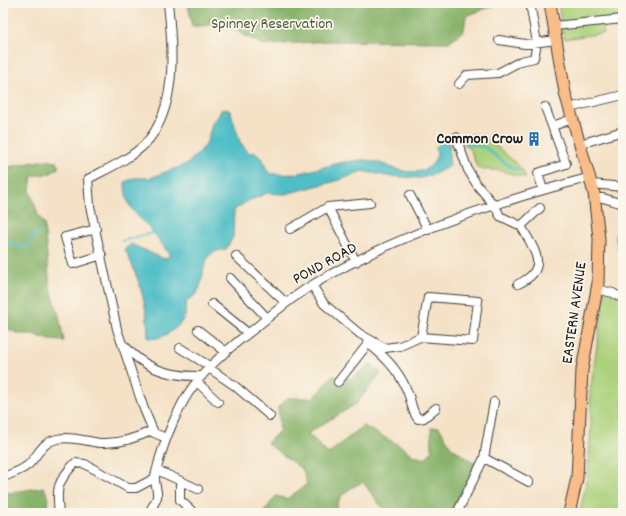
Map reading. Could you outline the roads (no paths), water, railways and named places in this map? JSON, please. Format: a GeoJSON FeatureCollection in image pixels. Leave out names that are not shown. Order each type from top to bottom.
{"type":"FeatureCollection","features":[{"type":"Feature","properties":{"kind":"main road","name":"EASTERN AVENUE"},"geometry":{"type":"LineString","coordinates":[[550,3],[569,108],[592,181],[599,239],[597,289],[582,370],[577,478],[569,513]]}},
{"type":"Feature","properties":{"kind":"street"},"geometry":{"type":"LineString","coordinates":[[166,438],[153,430],[144,409],[117,328],[90,206],[88,179],[125,159],[145,144],[162,118],[172,73],[172,39],[168,3]]}},
{"type":"Feature","properties":{"kind":"street"},"geometry":{"type":"LineString","coordinates":[[460,84],[467,75],[498,73],[521,61],[534,58],[537,43],[530,3]]}},
{"type":"Feature","properties":{"kind":"street"},"geometry":{"type":"LineString","coordinates":[[554,26],[623,19]]}},
{"type":"Feature","properties":{"kind":"street"},"geometry":{"type":"LineString","coordinates":[[499,40],[525,44],[556,40]]}},
{"type":"Feature","properties":{"kind":"street"},"geometry":{"type":"LineString","coordinates":[[569,108],[623,95]]}},
{"type":"Feature","properties":{"kind":"street"},"geometry":{"type":"LineString","coordinates":[[543,190],[538,173],[566,164],[545,107]]}},
{"type":"Feature","properties":{"kind":"street"},"geometry":{"type":"LineString","coordinates":[[553,126],[572,119]]}},
{"type":"Feature","properties":{"kind":"street"},"geometry":{"type":"LineString","coordinates":[[580,144],[623,131]]}},
{"type":"Feature","properties":{"kind":"street"},"geometry":{"type":"LineString","coordinates":[[456,137],[468,170],[486,198],[495,206],[500,216],[521,226],[536,252],[538,261],[534,273],[528,279],[518,284]]}},
{"type":"Feature","properties":{"kind":"street"},"geometry":{"type":"LineString","coordinates":[[592,181],[623,187]]}},
{"type":"Feature","properties":{"kind":"street","name":"POND ROAD"},"geometry":{"type":"LineString","coordinates":[[154,478],[166,438],[183,401],[200,379],[226,352],[248,333],[312,285],[356,262],[428,230],[543,190],[592,181]]}},
{"type":"Feature","properties":{"kind":"street"},"geometry":{"type":"LineString","coordinates":[[410,195],[428,230]]}},
{"type":"Feature","properties":{"kind":"street"},"geometry":{"type":"LineString","coordinates":[[595,198],[603,198],[623,204]]}},
{"type":"Feature","properties":{"kind":"street"},"geometry":{"type":"LineString","coordinates":[[290,229],[328,207],[370,202]]}},
{"type":"Feature","properties":{"kind":"street"},"geometry":{"type":"LineString","coordinates":[[328,207],[356,262]]}},
{"type":"Feature","properties":{"kind":"street"},"geometry":{"type":"LineString","coordinates":[[521,226],[540,208]]}},
{"type":"Feature","properties":{"kind":"street"},"geometry":{"type":"LineString","coordinates":[[96,229],[65,237],[73,264],[102,255]]}},
{"type":"Feature","properties":{"kind":"street"},"geometry":{"type":"LineString","coordinates":[[236,256],[286,303]]}},
{"type":"Feature","properties":{"kind":"street"},"geometry":{"type":"LineString","coordinates":[[230,278],[267,318]]}},
{"type":"Feature","properties":{"kind":"street"},"geometry":{"type":"LineString","coordinates":[[312,285],[324,304],[384,356],[400,378],[418,418],[424,418],[436,408]]}},
{"type":"Feature","properties":{"kind":"street"},"geometry":{"type":"LineString","coordinates":[[597,289],[613,293],[623,299]]}},
{"type":"Feature","properties":{"kind":"street"},"geometry":{"type":"LineString","coordinates":[[369,342],[386,348],[400,346],[421,337],[473,342],[478,301],[428,297],[421,337]]}},
{"type":"Feature","properties":{"kind":"street"},"geometry":{"type":"LineString","coordinates":[[212,304],[248,333]]}},
{"type":"Feature","properties":{"kind":"street"},"geometry":{"type":"LineString","coordinates":[[198,330],[226,352]]}},
{"type":"Feature","properties":{"kind":"street"},"geometry":{"type":"LineString","coordinates":[[122,342],[134,357],[150,368],[200,379],[218,402]]}},
{"type":"Feature","properties":{"kind":"street"},"geometry":{"type":"LineString","coordinates":[[338,382],[369,342]]}},
{"type":"Feature","properties":{"kind":"street"},"geometry":{"type":"LineString","coordinates":[[180,348],[235,386],[270,416]]}},
{"type":"Feature","properties":{"kind":"street"},"geometry":{"type":"LineString","coordinates":[[457,513],[484,458],[494,402]]}},
{"type":"Feature","properties":{"kind":"street"},"geometry":{"type":"LineString","coordinates":[[3,477],[28,465],[38,451],[57,439],[69,438],[101,443],[138,437],[153,430]]}},
{"type":"Feature","properties":{"kind":"street"},"geometry":{"type":"LineString","coordinates":[[484,458],[529,482]]}},
{"type":"Feature","properties":{"kind":"street"},"geometry":{"type":"LineString","coordinates":[[59,513],[56,492],[66,472],[75,463],[85,464],[128,488],[136,488],[154,478],[157,497],[149,513]]}},
{"type":"Feature","properties":{"kind":"street"},"geometry":{"type":"LineString","coordinates":[[157,470],[198,489]]}},
{"type":"Feature","properties":{"kind":"street"},"geometry":{"type":"LineString","coordinates":[[180,481],[180,500],[194,513]]}},
{"type":"Feature","properties":{"kind":"street"},"geometry":{"type":"LineString","coordinates":[[153,505],[158,513]]}},
{"type":"Feature","properties":{"kind":"water"},"geometry":{"type":"Polygon","coordinates":[[[221,110],[230,110],[240,142],[249,153],[254,152],[263,159],[266,169],[271,174],[295,174],[345,162],[362,160],[377,162],[398,170],[413,172],[421,171],[427,169],[435,160],[437,154],[435,148],[442,141],[450,143],[450,166],[434,174],[421,178],[387,176],[362,171],[340,180],[285,194],[267,193],[248,201],[234,210],[233,237],[226,249],[212,253],[207,259],[198,291],[194,296],[187,300],[183,321],[170,333],[164,336],[159,338],[148,338],[148,326],[142,292],[125,249],[131,244],[164,259],[170,256],[156,236],[134,212],[128,200],[125,182],[134,178],[150,178],[187,164],[206,145],[213,121],[218,117],[221,110]]]}},
{"type":"Feature","properties":{"kind":"waterway"},"geometry":{"type":"LineString","coordinates":[[466,144],[484,147],[512,168],[519,169]]}},
{"type":"Feature","properties":{"kind":"waterway"},"geometry":{"type":"LineString","coordinates":[[3,249],[10,243],[24,248],[39,231]]}},
{"type":"Feature","properties":{"kind":"waterway"},"geometry":{"type":"LineString","coordinates":[[122,241],[156,232]]}},
{"type":"Feature","properties":{"kind":"waterway"},"geometry":{"type":"LineString","coordinates":[[615,235],[619,250],[623,253]]}},
{"type":"Feature","properties":{"kind":"place","name":"Common Crow"},"geometry":{"type":"Point","coordinates":[534,139]}},
{"type":"Feature","properties":{"kind":"park label","name":"Spinney Reservation"},"geometry":{"type":"Point","coordinates":[272,24]}}]}
